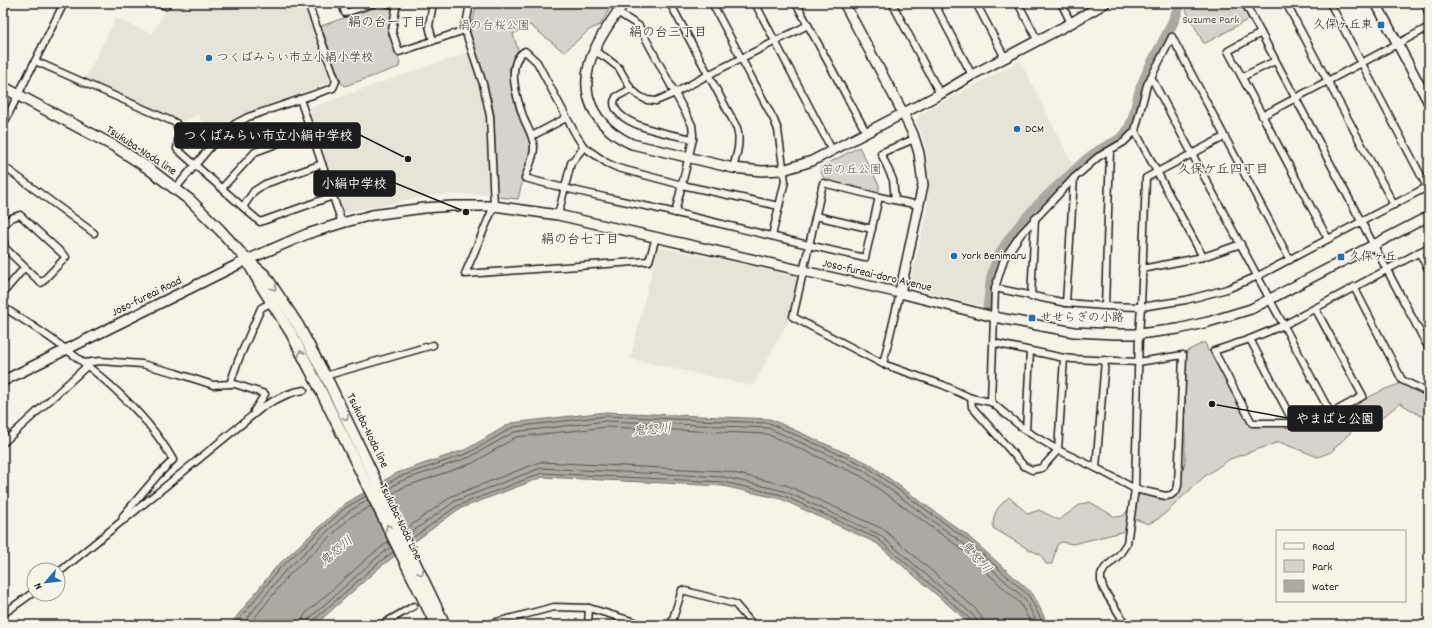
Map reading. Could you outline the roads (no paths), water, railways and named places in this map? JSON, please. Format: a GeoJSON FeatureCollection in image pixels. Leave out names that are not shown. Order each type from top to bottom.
{"type":"FeatureCollection","features":[{"type":"Feature","properties":{"kind":"main road","name":"Tsukuba-Noda line"},"geometry":{"type":"LineString","coordinates":[[3,87],[116,147],[148,168],[191,201],[247,260],[265,275],[283,300],[298,325],[324,382]]}},
{"type":"Feature","properties":{"kind":"main road","name":"Tsukuba-Noda line"},"geometry":{"type":"LineString","coordinates":[[247,260],[260,284],[324,382]]}},
{"type":"Feature","properties":{"kind":"main road","name":"Tsukuba-Noda Line"},"geometry":{"type":"LineString","coordinates":[[324,382],[428,598],[436,625]]}},
{"type":"Feature","properties":{"kind":"main road"},"geometry":{"type":"LineString","coordinates":[[428,598],[445,625]]}},
{"type":"Feature","properties":{"kind":"street"},"geometry":{"type":"LineString","coordinates":[[3,125],[64,3]]}},
{"type":"Feature","properties":{"kind":"street"},"geometry":{"type":"LineString","coordinates":[[157,3],[166,6],[167,3]]}},
{"type":"Feature","properties":{"kind":"street"},"geometry":{"type":"LineString","coordinates":[[175,189],[217,139],[235,124],[248,116],[333,88],[336,81],[308,3]]}},
{"type":"Feature","properties":{"kind":"street"},"geometry":{"type":"LineString","coordinates":[[342,3],[345,13],[374,3]]}},
{"type":"Feature","properties":{"kind":"street"},"geometry":{"type":"LineString","coordinates":[[386,3],[396,4],[392,30],[400,52],[465,30]]}},
{"type":"Feature","properties":{"kind":"street"},"geometry":{"type":"LineString","coordinates":[[433,3],[429,26],[433,41]]}},
{"type":"Feature","properties":{"kind":"street"},"geometry":{"type":"LineString","coordinates":[[470,3],[465,30],[482,84],[490,116],[494,206],[465,274],[649,261],[656,237]]}},
{"type":"Feature","properties":{"kind":"street"},"geometry":{"type":"LineString","coordinates":[[624,3],[594,51],[589,64],[587,77],[588,90],[591,104],[597,117],[607,129],[619,138],[632,144],[733,168],[762,171],[783,170],[812,161],[903,112],[940,94],[1103,4]]}},
{"type":"Feature","properties":{"kind":"street"},"geometry":{"type":"LineString","coordinates":[[670,3],[737,128],[739,145],[733,168]]}},
{"type":"Feature","properties":{"kind":"street"},"geometry":{"type":"LineString","coordinates":[[712,3],[778,130],[785,181],[772,236]]}},
{"type":"Feature","properties":{"kind":"street"},"geometry":{"type":"LineString","coordinates":[[755,3],[832,150]]}},
{"type":"Feature","properties":{"kind":"street"},"geometry":{"type":"LineString","coordinates":[[796,3],[866,132]]}},
{"type":"Feature","properties":{"kind":"street"},"geometry":{"type":"LineString","coordinates":[[844,3],[903,112],[919,153],[922,172],[923,186],[883,364]]}},
{"type":"Feature","properties":{"kind":"street"},"geometry":{"type":"LineString","coordinates":[[892,3],[940,94]]}},
{"type":"Feature","properties":{"kind":"street"},"geometry":{"type":"LineString","coordinates":[[934,3],[972,76]]}},
{"type":"Feature","properties":{"kind":"street"},"geometry":{"type":"LineString","coordinates":[[976,3],[1005,58]]}},
{"type":"Feature","properties":{"kind":"street"},"geometry":{"type":"LineString","coordinates":[[1018,3],[1038,41]]}},
{"type":"Feature","properties":{"kind":"street"},"geometry":{"type":"LineString","coordinates":[[1061,3],[1071,23]]}},
{"type":"Feature","properties":{"kind":"street"},"geometry":{"type":"LineString","coordinates":[[1245,3],[1429,350]]}},
{"type":"Feature","properties":{"kind":"street"},"geometry":{"type":"LineString","coordinates":[[1286,3],[1394,205]]}},
{"type":"Feature","properties":{"kind":"street"},"geometry":{"type":"LineString","coordinates":[[995,288],[1031,297],[1066,303],[1104,306],[1141,307],[1193,298],[1227,289],[1258,276],[1427,187],[1330,3]]}},
{"type":"Feature","properties":{"kind":"street"},"geometry":{"type":"LineString","coordinates":[[1376,3],[1429,103]]}},
{"type":"Feature","properties":{"kind":"street"},"geometry":{"type":"LineString","coordinates":[[1424,3],[1429,14]]}},
{"type":"Feature","properties":{"kind":"street"},"geometry":{"type":"LineString","coordinates":[[617,12],[639,26],[692,125],[693,134],[689,157],[674,212]]}},
{"type":"Feature","properties":{"kind":"street"},"geometry":{"type":"LineString","coordinates":[[594,51],[605,57],[619,68],[631,89],[639,96],[647,100],[656,101],[675,93],[808,24]]}},
{"type":"Feature","properties":{"kind":"street"},"geometry":{"type":"LineString","coordinates":[[1262,116],[1429,27]]}},
{"type":"Feature","properties":{"kind":"street"},"geometry":{"type":"LineString","coordinates":[[1260,33],[1228,51],[1328,239]]}},
{"type":"Feature","properties":{"kind":"street"},"geometry":{"type":"LineString","coordinates":[[991,402],[995,288],[1004,259],[1021,234],[1074,178],[1098,157],[1110,151],[1130,137],[1135,131],[1147,85],[1172,37],[1290,260]]}},
{"type":"Feature","properties":{"kind":"street"},"geometry":{"type":"LineString","coordinates":[[779,206],[682,185],[618,168],[607,163],[584,147],[566,118],[537,62],[525,51],[520,53],[514,67],[514,80],[524,120],[532,136],[534,149],[525,178],[564,189],[674,212],[809,246],[865,258],[879,197]]}},
{"type":"Feature","properties":{"kind":"street"},"geometry":{"type":"LineString","coordinates":[[1242,77],[1275,60]]}},
{"type":"Feature","properties":{"kind":"street"},"geometry":{"type":"LineString","coordinates":[[35,61],[176,123],[179,133],[177,149],[260,222],[333,196]]}},
{"type":"Feature","properties":{"kind":"street"},"geometry":{"type":"LineString","coordinates":[[1151,77],[1331,414]]}},
{"type":"Feature","properties":{"kind":"street"},"geometry":{"type":"LineString","coordinates":[[631,89],[616,97],[614,102],[615,108],[624,117],[642,127],[692,139]]}},
{"type":"Feature","properties":{"kind":"street"},"geometry":{"type":"LineString","coordinates":[[300,99],[342,223]]}},
{"type":"Feature","properties":{"kind":"street"},"geometry":{"type":"LineString","coordinates":[[532,136],[566,118]]}},
{"type":"Feature","properties":{"kind":"street"},"geometry":{"type":"LineString","coordinates":[[222,188],[255,152],[311,131]]}},
{"type":"Feature","properties":{"kind":"street"},"geometry":{"type":"LineString","coordinates":[[1135,131],[1203,257]]}},
{"type":"Feature","properties":{"kind":"street"},"geometry":{"type":"LineString","coordinates":[[1126,625],[1104,590],[1101,575],[1105,568],[1120,555],[1127,543],[1135,489],[1138,362],[1146,178],[1224,137]]}},
{"type":"Feature","properties":{"kind":"street"},"geometry":{"type":"LineString","coordinates":[[894,200],[894,180],[881,153],[914,139]]}},
{"type":"Feature","properties":{"kind":"street"},"geometry":{"type":"LineString","coordinates":[[558,215],[571,163],[584,147]]}},
{"type":"Feature","properties":{"kind":"street"},"geometry":{"type":"LineString","coordinates":[[1104,306],[1110,151]]}},
{"type":"Feature","properties":{"kind":"street"},"geometry":{"type":"LineString","coordinates":[[243,207],[254,191],[265,184],[322,164]]}},
{"type":"Feature","properties":{"kind":"street"},"geometry":{"type":"LineString","coordinates":[[3,166],[94,233]]}},
{"type":"Feature","properties":{"kind":"street"},"geometry":{"type":"LineString","coordinates":[[1066,303],[1074,178]]}},
{"type":"Feature","properties":{"kind":"street"},"geometry":{"type":"LineString","coordinates":[[919,205],[823,183],[794,317],[883,364],[943,385],[971,398],[991,402],[1018,426],[1026,431],[1058,450],[1135,489],[1166,496],[1171,495],[1176,491],[1178,486],[1183,355],[1138,362],[1064,358],[994,343]]}},
{"type":"Feature","properties":{"kind":"street","name":"Joso-fureai-doro Avenue"},"geometry":{"type":"LineString","coordinates":[[342,223],[372,216],[424,208],[494,206],[558,215],[900,293],[994,317],[1074,332],[1139,334],[1178,329],[1208,322],[1250,309],[1374,246],[1429,216]]}},
{"type":"Feature","properties":{"kind":"street"},"geometry":{"type":"LineString","coordinates":[[3,226],[11,218],[20,215],[66,257],[41,283],[5,248],[3,238]]}},
{"type":"Feature","properties":{"kind":"street"},"geometry":{"type":"LineString","coordinates":[[816,216],[872,229]]}},
{"type":"Feature","properties":{"kind":"street"},"geometry":{"type":"LineString","coordinates":[[1031,297],[1035,219]]}},
{"type":"Feature","properties":{"kind":"street","name":"Joso-fureai Road"},"geometry":{"type":"LineString","coordinates":[[3,381],[247,260],[307,234],[342,223]]}},
{"type":"Feature","properties":{"kind":"street"},"geometry":{"type":"LineString","coordinates":[[1142,269],[1203,257],[1240,244]]}},
{"type":"Feature","properties":{"kind":"street"},"geometry":{"type":"LineString","coordinates":[[1316,308],[1363,396],[1314,423],[1252,423],[1214,352],[1284,325],[1429,247]]}},
{"type":"Feature","properties":{"kind":"street"},"geometry":{"type":"LineString","coordinates":[[1419,252],[1429,271]]}},
{"type":"Feature","properties":{"kind":"street"},"geometry":{"type":"LineString","coordinates":[[3,293],[24,268]]}},
{"type":"Feature","properties":{"kind":"street"},"geometry":{"type":"LineString","coordinates":[[1354,287],[1402,380],[1429,393]]}},
{"type":"Feature","properties":{"kind":"street"},"geometry":{"type":"LineString","coordinates":[[230,384],[238,361],[261,308],[272,302]]}},
{"type":"Feature","properties":{"kind":"street"},"geometry":{"type":"LineString","coordinates":[[3,307],[86,364],[125,398],[158,435],[173,460],[123,516],[122,521]]}},
{"type":"Feature","properties":{"kind":"street"},"geometry":{"type":"LineString","coordinates":[[1250,339],[1292,422]]}},
{"type":"Feature","properties":{"kind":"street"},"geometry":{"type":"LineString","coordinates":[[324,382],[432,345]]}},
{"type":"Feature","properties":{"kind":"street"},"geometry":{"type":"LineString","coordinates":[[1026,431],[1030,351]]}},
{"type":"Feature","properties":{"kind":"street"},"geometry":{"type":"LineString","coordinates":[[971,398],[972,407],[1024,466],[1032,470],[1042,468],[1058,450],[1064,358]]}},
{"type":"Feature","properties":{"kind":"street"},"geometry":{"type":"LineString","coordinates":[[1096,468],[1105,360]]}},
{"type":"Feature","properties":{"kind":"street"},"geometry":{"type":"LineString","coordinates":[[3,443],[86,364],[100,361],[142,364],[176,372],[213,385],[235,384],[265,394],[251,416]]}},
{"type":"Feature","properties":{"kind":"street"},"geometry":{"type":"LineString","coordinates":[[66,566],[264,406],[279,397],[304,390]]}},
{"type":"Feature","properties":{"kind":"street"},"geometry":{"type":"LineString","coordinates":[[671,625],[682,590],[735,604],[753,625]]}},
{"type":"Feature","properties":{"kind":"street"},"geometry":{"type":"LineString","coordinates":[[3,614],[26,598]]}},
{"type":"Feature","properties":{"kind":"street"},"geometry":{"type":"LineString","coordinates":[[381,625],[414,606]]}},
{"type":"Feature","properties":{"kind":"street"},"geometry":{"type":"LineString","coordinates":[[485,625],[554,607],[589,608],[645,625]]}},
{"type":"Feature","properties":{"kind":"street"},"geometry":{"type":"LineString","coordinates":[[588,625],[589,608]]}},
{"type":"Feature","properties":{"kind":"street"},"geometry":{"type":"LineString","coordinates":[[1392,625],[1420,625]]}},
{"type":"Feature","properties":{"kind":"water","name":"鬼怒川"},"geometry":{"type":"Polygon","coordinates":[[[606,412],[770,419],[868,463],[968,536],[1033,594],[1048,625],[969,625],[966,620],[876,543],[781,499],[723,486],[543,477],[459,509],[380,567],[315,625],[230,625],[276,567],[343,505],[397,473],[467,449],[511,423],[606,412]]]}},
{"type":"Feature","properties":{"kind":"waterway"},"geometry":{"type":"LineString","coordinates":[[988,306],[992,277],[998,259],[1005,246],[1026,218],[1087,160],[1099,151],[1121,139],[1128,131],[1145,77],[1172,26],[1180,3]]}},
{"type":"Feature","properties":{"kind":"place","name":"久保ヶ丘東"},"geometry":{"type":"Point","coordinates":[1381,25]}},
{"type":"Feature","properties":{"kind":"place","name":"つくばみらい市立小絹小学校"},"geometry":{"type":"Point","coordinates":[209,58]}},
{"type":"Feature","properties":{"kind":"place","name":"DCM"},"geometry":{"type":"Point","coordinates":[1017,129]}},
{"type":"Feature","properties":{"kind":"place","name":"つくばみらい市立小絹中学校"},"geometry":{"type":"Point","coordinates":[408,159]}},
{"type":"Feature","properties":{"kind":"place","name":"小絹中学校"},"geometry":{"type":"Point","coordinates":[466,212]}},
{"type":"Feature","properties":{"kind":"place","name":"York Benimaru"},"geometry":{"type":"Point","coordinates":[954,256]}},
{"type":"Feature","properties":{"kind":"place","name":"久保ヶ丘"},"geometry":{"type":"Point","coordinates":[1341,257]}},
{"type":"Feature","properties":{"kind":"place","name":"せせらぎの小路"},"geometry":{"type":"Point","coordinates":[1032,318]}},
{"type":"Feature","properties":{"kind":"place","name":"やまばと公園"},"geometry":{"type":"Point","coordinates":[1212,404]}},
{"type":"Feature","properties":{"kind":"district","name":"絹の台一丁目"},"geometry":{"type":"Point","coordinates":[387,23]}},
{"type":"Feature","properties":{"kind":"district","name":"絹の台三丁目"},"geometry":{"type":"Point","coordinates":[668,33]}},
{"type":"Feature","properties":{"kind":"district","name":"久保ケ丘四丁目"},"geometry":{"type":"Point","coordinates":[1223,170]}},
{"type":"Feature","properties":{"kind":"district","name":"絹の台七丁目"},"geometry":{"type":"Point","coordinates":[580,240]}},
{"type":"Feature","properties":{"kind":"park label","name":"Suzume Park"},"geometry":{"type":"Point","coordinates":[1211,20]}},
{"type":"Feature","properties":{"kind":"park label","name":"絹の台桜公園"},"geometry":{"type":"Point","coordinates":[494,26]}},
{"type":"Feature","properties":{"kind":"park label","name":"笛の丘公園"},"geometry":{"type":"Point","coordinates":[852,170]}}]}
